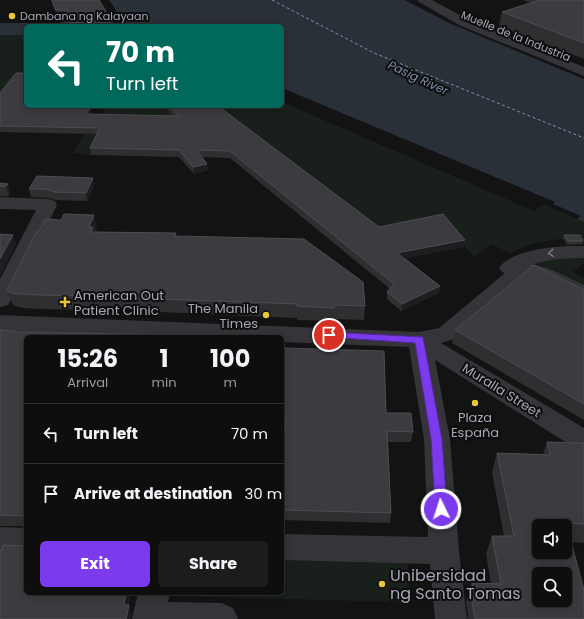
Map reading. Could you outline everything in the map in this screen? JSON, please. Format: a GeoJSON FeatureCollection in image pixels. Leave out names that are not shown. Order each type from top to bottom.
{"type":"FeatureCollection","features":[{"type":"Feature","properties":{"kind":"street"},"geometry":{"type":"LineString","coordinates":[[424,0],[466,23],[584,72]]}},
{"type":"Feature","properties":{"kind":"street","name":"Muelle de la Industria"},"geometry":{"type":"LineString","coordinates":[[424,0],[584,63]]}},
{"type":"Feature","properties":{"kind":"street"},"geometry":{"type":"LineString","coordinates":[[0,203],[48,205],[0,300]]}},
{"type":"Feature","properties":{"kind":"street"},"geometry":{"type":"LineString","coordinates":[[419,340],[442,324],[494,279],[520,261],[547,253],[584,252]]}},
{"type":"Feature","properties":{"kind":"street"},"geometry":{"type":"LineString","coordinates":[[0,323],[419,340],[446,334],[522,270],[539,272],[584,294]]}},
{"type":"Feature","properties":{"kind":"street"},"geometry":{"type":"LineString","coordinates":[[419,340],[437,439],[444,551],[451,619]]}},
{"type":"Feature","properties":{"kind":"street","name":"Muralla Street"},"geometry":{"type":"LineString","coordinates":[[419,340],[584,441]]}},
{"type":"Feature","properties":{"kind":"street"},"geometry":{"type":"LineString","coordinates":[[0,540],[24,540]]}},
{"type":"Feature","properties":{"kind":"street"},"geometry":{"type":"LineString","coordinates":[[284,547],[444,551]]}},
{"type":"Feature","properties":{"kind":"street"},"geometry":{"type":"LineString","coordinates":[[150,610],[222,619]]}},
{"type":"Feature","properties":{"kind":"shaded area"},"geometry":{"type":"Polygon","coordinates":[[[0,35],[24,35],[24,86],[0,94],[0,35]]]}},
{"type":"Feature","properties":{"kind":"shaded area"},"geometry":{"type":"Polygon","coordinates":[[[284,103],[534,211],[544,204],[584,222],[584,248],[579,239],[561,239],[544,242],[527,246],[510,253],[491,244],[474,257],[442,221],[379,234],[212,108],[284,108],[284,103]]]}},
{"type":"Feature","properties":{"kind":"shaded area"},"geometry":{"type":"Polygon","coordinates":[[[104,108],[166,108],[174,116],[107,121],[91,155],[72,153],[83,137],[104,113],[104,108]]]}},
{"type":"Feature","properties":{"kind":"shaded area"},"geometry":{"type":"Polygon","coordinates":[[[573,254],[584,259],[584,263],[573,272],[584,278],[584,287],[534,263],[573,254]]]}},
{"type":"Feature","properties":{"kind":"shaded area"},"geometry":{"type":"Polygon","coordinates":[[[284,559],[408,562],[409,595],[404,602],[202,597],[200,595],[284,595],[284,559]]]}},
{"type":"Feature","properties":{"kind":"water","name":"Pasig River"},"geometry":{"type":"Polygon","coordinates":[[[109,0],[405,0],[449,23],[584,79],[584,222],[577,219],[581,216],[553,204],[555,202],[284,89],[284,24],[129,24],[122,19],[109,0]]]}},
{"type":"Feature","properties":{"kind":"water"},"geometry":{"type":"Polygon","coordinates":[[[0,23],[35,24],[24,24],[24,35],[0,35],[0,23]]]}},
{"type":"Feature","properties":{"kind":"building"},"geometry":{"type":"Polygon","coordinates":[[[52,0],[99,0],[114,24],[87,24],[61,21],[68,10],[56,10],[52,0]]]}},
{"type":"Feature","properties":{"kind":"building"},"geometry":{"type":"Polygon","coordinates":[[[540,0],[584,0],[584,43],[502,12],[540,0]]]}},
{"type":"Feature","properties":{"kind":"building"},"geometry":{"type":"Polygon","coordinates":[[[16,73],[24,73],[24,108],[90,108],[86,114],[179,116],[171,108],[221,108],[379,227],[443,214],[465,240],[397,253],[440,286],[402,304],[387,292],[394,284],[230,151],[197,150],[207,164],[193,167],[179,150],[90,148],[100,128],[0,126],[0,93],[16,73]]]}},
{"type":"Feature","properties":{"kind":"building"},"geometry":{"type":"Polygon","coordinates":[[[37,176],[93,178],[86,193],[54,192],[46,189],[29,189],[37,176]]]}},
{"type":"Feature","properties":{"kind":"building"},"geometry":{"type":"Polygon","coordinates":[[[0,183],[8,184],[6,186],[0,186],[0,183]]]}},
{"type":"Feature","properties":{"kind":"building"},"geometry":{"type":"Polygon","coordinates":[[[64,214],[94,215],[89,227],[93,227],[91,232],[176,233],[175,236],[304,239],[363,282],[365,306],[335,305],[334,308],[297,306],[297,304],[133,298],[134,295],[92,294],[91,296],[11,293],[7,290],[36,232],[38,232],[46,219],[61,220],[64,214]]]}},
{"type":"Feature","properties":{"kind":"building"},"geometry":{"type":"Polygon","coordinates":[[[0,234],[13,235],[0,259],[0,234]]]}},
{"type":"Feature","properties":{"kind":"building"},"geometry":{"type":"Polygon","coordinates":[[[564,235],[580,235],[583,241],[568,241],[564,235]]]}},
{"type":"Feature","properties":{"kind":"building"},"geometry":{"type":"Polygon","coordinates":[[[534,265],[584,290],[584,404],[455,330],[534,265]]]}},
{"type":"Feature","properties":{"kind":"building"},"geometry":{"type":"Polygon","coordinates":[[[0,330],[15,331],[14,332],[186,335],[24,335],[24,516],[0,515],[0,330]]]}},
{"type":"Feature","properties":{"kind":"building"},"geometry":{"type":"Polygon","coordinates":[[[284,348],[384,351],[386,413],[411,413],[413,432],[387,431],[391,513],[284,510],[284,444],[286,417],[284,417],[284,348]]]}},
{"type":"Feature","properties":{"kind":"building"},"geometry":{"type":"Polygon","coordinates":[[[547,442],[584,443],[584,524],[572,523],[572,519],[532,519],[532,559],[572,559],[572,545],[584,590],[584,619],[475,619],[472,603],[474,601],[472,583],[501,584],[492,536],[514,536],[497,453],[550,455],[547,442]]]}},
{"type":"Feature","properties":{"kind":"building"},"geometry":{"type":"Polygon","coordinates":[[[3,545],[24,546],[24,595],[126,595],[124,605],[129,605],[126,619],[0,619],[0,550],[2,550],[3,545]]]}},
{"type":"Feature","properties":{"kind":"ferry route"},"geometry":{"type":"LineString","coordinates":[[272,0],[374,53],[584,138]]}},
{"type":"Feature","properties":{"kind":"place","name":"Dambana ng Kalayaan"},"geometry":{"type":"Point","coordinates":[12,16]}},
{"type":"Feature","properties":{"kind":"place","name":"American Out Patient Clinic"},"geometry":{"type":"Point","coordinates":[65,302]}},
{"type":"Feature","properties":{"kind":"place","name":"The Manila Times"},"geometry":{"type":"Point","coordinates":[266,315]}},
{"type":"Feature","properties":{"kind":"place","name":"Plaza España"},"geometry":{"type":"Point","coordinates":[475,403]}},
{"type":"Feature","properties":{"kind":"place","name":"Unibersidad ng Santo Tomas"},"geometry":{"type":"Point","coordinates":[382,584]}},
{"type":"Feature","properties":{"kind":"route"},"geometry":{"type":"LineString","coordinates":[[329,335],[419,340],[437,439],[441,509]]}}]}
